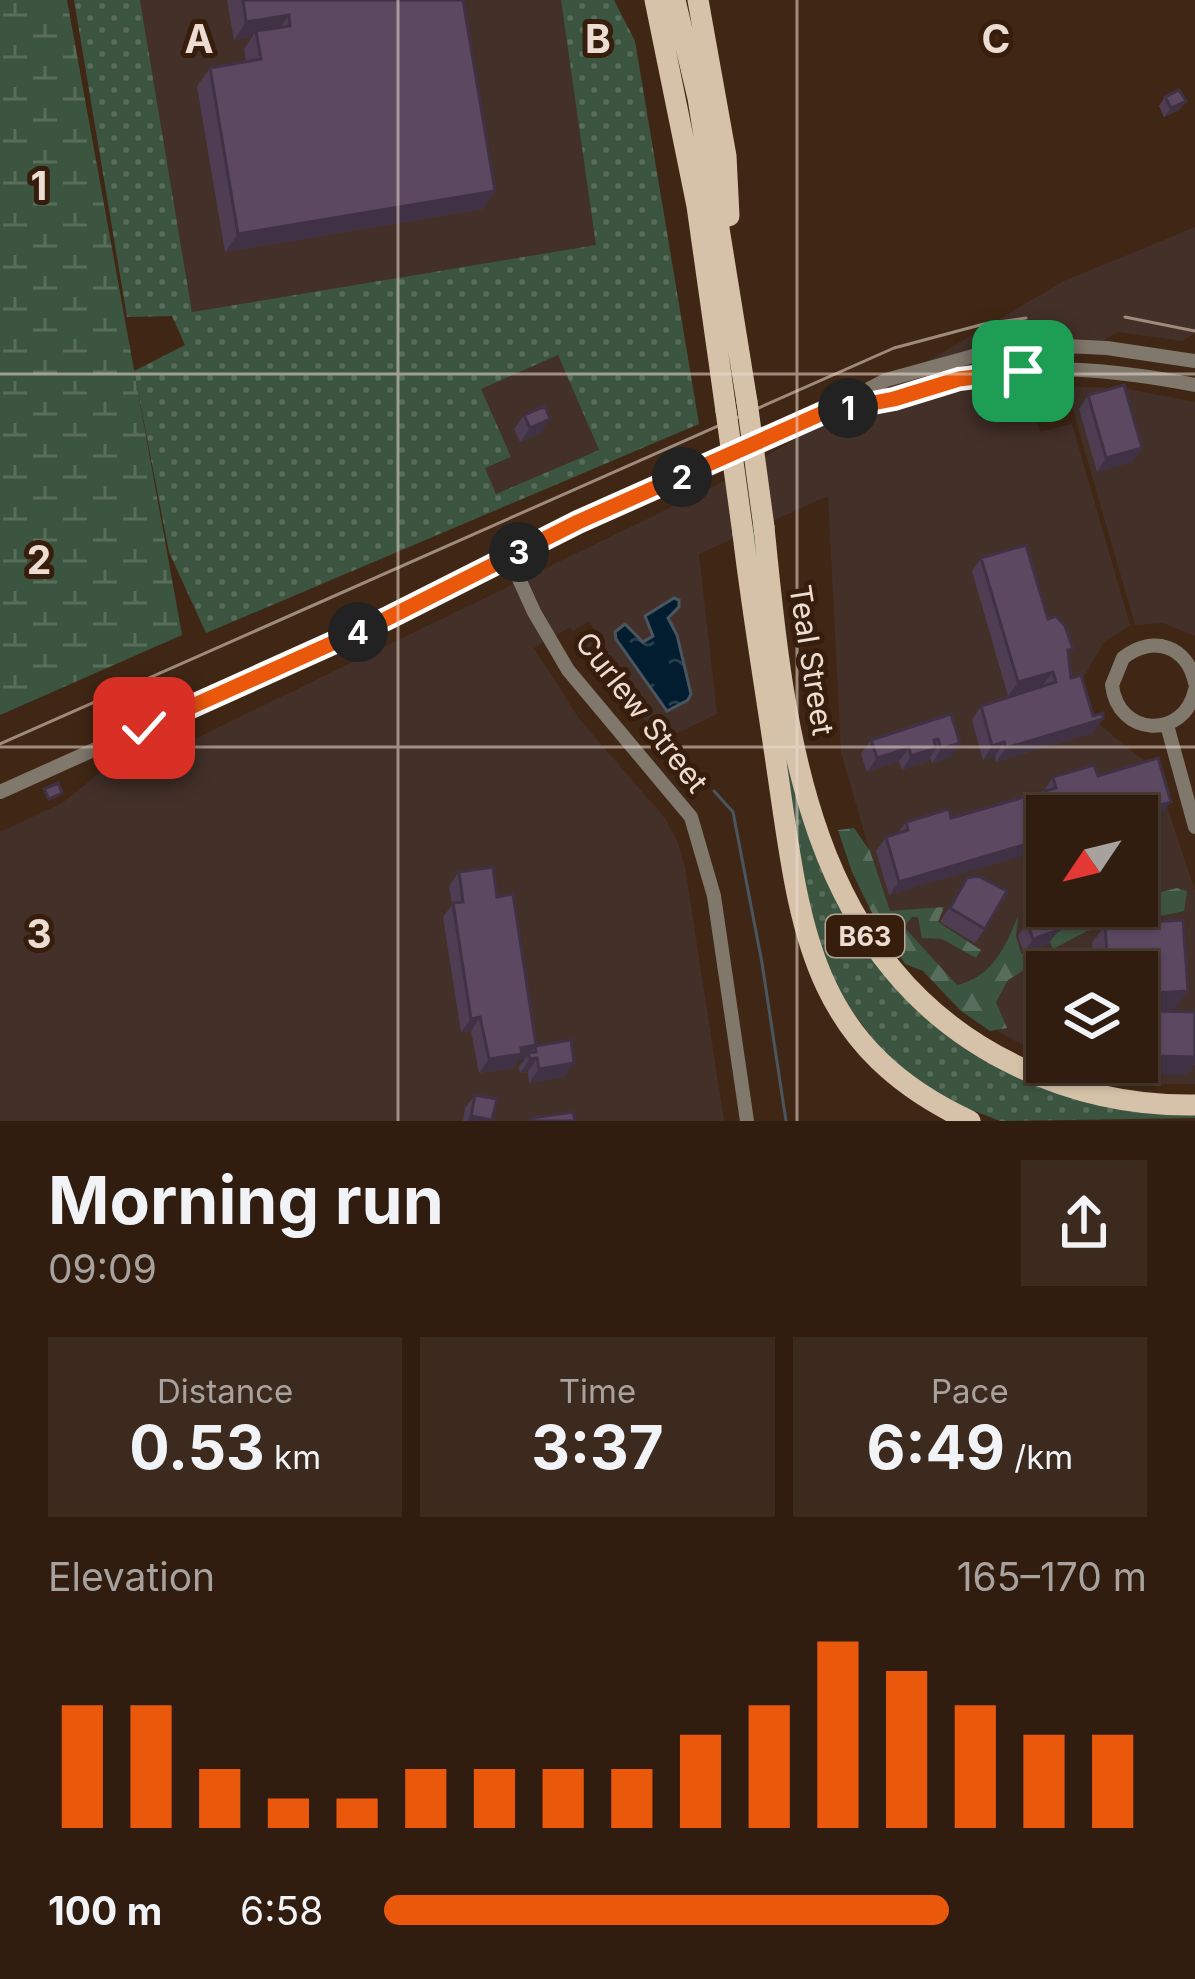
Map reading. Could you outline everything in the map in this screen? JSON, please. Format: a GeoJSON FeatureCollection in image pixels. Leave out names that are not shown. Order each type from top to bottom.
{"type":"FeatureCollection","features":[{"type":"Feature","properties":{"kind":"main road"},"geometry":{"type":"LineString","coordinates":[[640,0],[658,51],[697,206]]}},
{"type":"Feature","properties":{"kind":"main road","name":"Teal Street"},"geometry":{"type":"LineString","coordinates":[[655,0],[736,406],[791,861],[812,958],[835,1005],[866,1050],[932,1103],[970,1121]]}},
{"type":"Feature","properties":{"kind":"main road","name":"Teal Street"},"geometry":{"type":"LineString","coordinates":[[675,0],[698,98],[734,319],[736,406]]}},
{"type":"Feature","properties":{"kind":"main road"},"geometry":{"type":"LineString","coordinates":[[698,0],[726,156],[734,319]]}},
{"type":"Feature","properties":{"kind":"main road","name":"Teal Street"},"geometry":{"type":"LineString","coordinates":[[754,530],[799,765],[824,851],[857,924],[906,986],[978,1044],[1040,1077],[1138,1104],[1195,1101]]}},
{"type":"Feature","properties":{"kind":"street"},"geometry":{"type":"LineString","coordinates":[[0,791],[386,619],[886,380],[995,350],[1107,347],[1195,361]]}},
{"type":"Feature","properties":{"kind":"street"},"geometry":{"type":"LineString","coordinates":[[825,412],[894,399],[959,379],[1023,371],[1105,371],[1195,386]]}},
{"type":"Feature","properties":{"kind":"street","name":"Curlew Street"},"geometry":{"type":"LineString","coordinates":[[509,557],[568,670],[691,817],[714,896],[747,1121]]}},
{"type":"Feature","properties":{"kind":"street"},"geometry":{"type":"LineString","coordinates":[[1140,646],[1166,646],[1185,658],[1195,686],[1188,709],[1167,725],[1138,724],[1119,709],[1112,680],[1120,662],[1140,646]]}},
{"type":"Feature","properties":{"kind":"street"},"geometry":{"type":"LineString","coordinates":[[1167,725],[1195,827]]}},
{"type":"Feature","properties":{"kind":"shaded area"},"geometry":{"type":"Polygon","coordinates":[[[140,0],[561,0],[597,245],[192,312],[140,0]]]}},
{"type":"Feature","properties":{"kind":"shaded area"},"geometry":{"type":"Polygon","coordinates":[[[1195,227],[1195,333],[1182,341],[1118,332],[1011,393],[1013,408],[1034,414],[1040,432],[1072,424],[1130,625],[1104,642],[1081,682],[1093,719],[1155,770],[1195,891],[1195,1084],[1134,1083],[1158,1083],[1158,951],[1026,951],[1026,1047],[977,1019],[892,929],[841,752],[828,496],[699,554],[717,714],[663,740],[579,642],[595,631],[589,621],[534,648],[580,720],[665,818],[678,843],[724,1121],[0,1121],[0,832],[62,803],[126,752],[139,766],[717,485],[1064,281],[1195,227]]]}},
{"type":"Feature","properties":{"kind":"shaded area"},"geometry":{"type":"Polygon","coordinates":[[[558,355],[599,450],[496,494],[484,468],[510,458],[481,389],[558,355]]]}},
{"type":"Feature","properties":{"kind":"shaded area"},"geometry":{"type":"Polygon","coordinates":[[[1066,386],[1128,389],[1195,402],[1195,636],[1163,623],[1135,625],[1066,386]]]}},
{"type":"Feature","properties":{"kind":"green space"},"geometry":{"type":"Polygon","coordinates":[[[0,0],[67,0],[182,635],[0,715],[0,0]]]}},
{"type":"Feature","properties":{"kind":"green space"},"geometry":{"type":"Polygon","coordinates":[[[74,0],[140,0],[192,312],[596,245],[561,0],[614,0],[635,41],[699,424],[206,633],[169,552],[134,371],[185,345],[172,316],[127,317],[74,0]],[[558,355],[481,389],[511,457],[485,468],[496,494],[599,450],[558,355]]]}},
{"type":"Feature","properties":{"kind":"green space"},"geometry":{"type":"Polygon","coordinates":[[[754,524],[786,747],[880,966],[906,998],[961,1043],[1026,1070],[1026,1083],[1058,1083],[1123,1110],[1195,1113],[1195,1118],[1000,1121],[944,1099],[888,1059],[835,988],[807,911],[749,525],[754,524]]]}},
{"type":"Feature","properties":{"kind":"green space"},"geometry":{"type":"Polygon","coordinates":[[[854,828],[870,851],[890,911],[944,907],[938,922],[981,950],[976,958],[942,939],[922,938],[918,917],[904,927],[957,985],[988,968],[1018,916],[1016,936],[1026,956],[1026,969],[1008,980],[996,1002],[1007,1028],[990,1031],[961,1011],[923,971],[905,964],[874,917],[838,830],[854,828]]]}},
{"type":"Feature","properties":{"kind":"green space"},"geometry":{"type":"Polygon","coordinates":[[[1187,891],[1184,911],[1158,916],[1158,893],[1187,891]]]}},
{"type":"Feature","properties":{"kind":"green space"},"geometry":{"type":"Polygon","coordinates":[[[1043,927],[1106,927],[1087,931],[1053,949],[1043,927]]]}},
{"type":"Feature","properties":{"kind":"water"},"geometry":{"type":"Polygon","coordinates":[[[674,598],[679,607],[668,618],[677,635],[691,694],[667,711],[615,632],[625,624],[643,642],[653,636],[645,616],[674,598]]]}},
{"type":"Feature","properties":{"kind":"building"},"geometry":{"type":"Polygon","coordinates":[[[243,0],[463,0],[495,191],[238,234],[210,68],[261,59],[256,31],[290,26],[289,15],[246,22],[243,0]]]}},
{"type":"Feature","properties":{"kind":"building"},"geometry":{"type":"Polygon","coordinates":[[[1179,90],[1186,101],[1171,108],[1165,97],[1179,90]]]}},
{"type":"Feature","properties":{"kind":"building"},"geometry":{"type":"Polygon","coordinates":[[[1124,385],[1142,448],[1106,458],[1088,395],[1124,385]]]}},
{"type":"Feature","properties":{"kind":"building"},"geometry":{"type":"Polygon","coordinates":[[[545,406],[550,419],[530,428],[524,415],[545,406]]]}},
{"type":"Feature","properties":{"kind":"building"},"geometry":{"type":"Polygon","coordinates":[[[1026,545],[1048,619],[1056,616],[1065,626],[1073,649],[1068,650],[1071,678],[1081,675],[1093,716],[1103,713],[1103,719],[1006,748],[1004,742],[992,746],[981,706],[1056,682],[1053,672],[1018,682],[981,558],[1026,545]]]}},
{"type":"Feature","properties":{"kind":"building"},"geometry":{"type":"Polygon","coordinates":[[[951,714],[960,743],[941,749],[938,739],[934,740],[936,748],[911,756],[909,748],[877,758],[871,740],[951,714]]]}},
{"type":"Feature","properties":{"kind":"building"},"geometry":{"type":"Polygon","coordinates":[[[1158,758],[1171,802],[1158,806],[1158,795],[1032,795],[1056,788],[1053,777],[1094,765],[1098,776],[1158,758]]]}},
{"type":"Feature","properties":{"kind":"building"},"geometry":{"type":"Polygon","coordinates":[[[58,783],[62,793],[49,799],[44,789],[58,783]]]}},
{"type":"Feature","properties":{"kind":"building"},"geometry":{"type":"Polygon","coordinates":[[[1026,797],[1026,844],[899,882],[886,837],[908,830],[906,822],[949,809],[951,818],[1026,797]]]}},
{"type":"Feature","properties":{"kind":"building"},"geometry":{"type":"Polygon","coordinates":[[[493,867],[497,897],[513,894],[536,1045],[521,1048],[522,1054],[489,1059],[480,1017],[471,1019],[453,903],[463,902],[459,872],[493,867]]]}},
{"type":"Feature","properties":{"kind":"building"},"geometry":{"type":"Polygon","coordinates":[[[978,876],[1007,891],[985,929],[950,908],[967,878],[978,876]]]}},
{"type":"Feature","properties":{"kind":"building"},"geometry":{"type":"Polygon","coordinates":[[[1183,920],[1188,991],[1158,993],[1158,951],[1107,951],[1105,927],[1158,927],[1158,922],[1183,920]]]}},
{"type":"Feature","properties":{"kind":"building"},"geometry":{"type":"Polygon","coordinates":[[[1029,927],[1058,927],[1059,930],[1033,939],[1029,927]]]}},
{"type":"Feature","properties":{"kind":"building"},"geometry":{"type":"Polygon","coordinates":[[[1158,1011],[1195,1012],[1195,1057],[1158,1056],[1158,1011]]]}},
{"type":"Feature","properties":{"kind":"building"},"geometry":{"type":"Polygon","coordinates":[[[571,1040],[574,1063],[539,1069],[537,1058],[530,1059],[528,1053],[536,1052],[535,1046],[571,1040]]]}},
{"type":"Feature","properties":{"kind":"building"},"geometry":{"type":"Polygon","coordinates":[[[475,1095],[497,1099],[492,1120],[471,1116],[475,1095]]]}},
{"type":"Feature","properties":{"kind":"building"},"geometry":{"type":"Polygon","coordinates":[[[573,1112],[575,1121],[532,1118],[573,1112]]]}},
{"type":"Feature","properties":{"kind":"waterway"},"geometry":{"type":"LineString","coordinates":[[714,791],[733,812],[786,1121]]}},
{"type":"Feature","properties":{"kind":"railway"},"geometry":{"type":"LineString","coordinates":[[1125,317],[1195,331]]}},
{"type":"Feature","properties":{"kind":"railway"},"geometry":{"type":"LineString","coordinates":[[0,744],[894,348],[1026,318]]}},
{"type":"Feature","properties":{"kind":"route"},"geometry":{"type":"LineString","coordinates":[[144,728],[386,619],[578,522],[825,412],[894,399],[959,379],[1023,371]]}}]}
